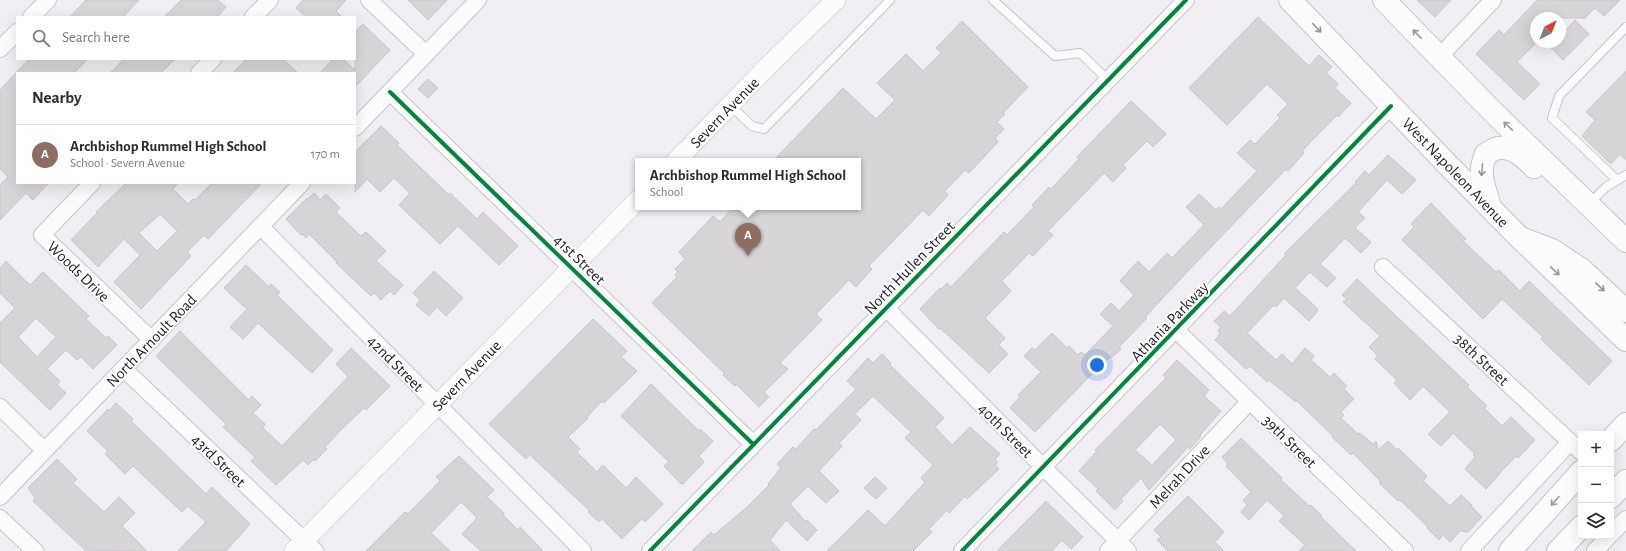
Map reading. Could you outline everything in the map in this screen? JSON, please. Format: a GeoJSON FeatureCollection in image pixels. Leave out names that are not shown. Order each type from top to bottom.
{"type":"FeatureCollection","features":[{"type":"Feature","properties":{"kind":"main road","name":"West Napoleon Avenue"},"geometry":{"type":"LineString","coordinates":[[1290,0],[1520,238],[1626,340]]}},
{"type":"Feature","properties":{"kind":"main road"},"geometry":{"type":"LineString","coordinates":[[1384,0],[1585,208],[1610,239],[1626,243]]}},
{"type":"Feature","properties":{"kind":"main road"},"geometry":{"type":"LineString","coordinates":[[1490,206],[1481,175],[1482,165],[1486,154],[1498,148],[1512,150],[1523,156],[1585,208]]}},
{"type":"Feature","properties":{"kind":"main road"},"geometry":{"type":"LineString","coordinates":[[1520,238],[1552,250],[1582,270],[1626,311]]}},
{"type":"Feature","properties":{"kind":"main road"},"geometry":{"type":"LineString","coordinates":[[1614,437],[1626,424]]}},
{"type":"Feature","properties":{"kind":"main road"},"geometry":{"type":"LineString","coordinates":[[1510,551],[1578,475]]}},
{"type":"Feature","properties":{"kind":"main road"},"geometry":{"type":"LineString","coordinates":[[1614,494],[1626,481]]}},
{"type":"Feature","properties":{"kind":"main road"},"geometry":{"type":"LineString","coordinates":[[1558,551],[1578,530]]}},
{"type":"Feature","properties":{"kind":"street"},"geometry":{"type":"LineString","coordinates":[[32,16],[48,0]]}},
{"type":"Feature","properties":{"kind":"street"},"geometry":{"type":"LineString","coordinates":[[254,16],[270,0]]}},
{"type":"Feature","properties":{"kind":"street"},"geometry":{"type":"LineString","coordinates":[[369,0],[426,54]]}},
{"type":"Feature","properties":{"kind":"street"},"geometry":{"type":"LineString","coordinates":[[356,127],[478,0]]}},
{"type":"Feature","properties":{"kind":"street","name":"Severn Avenue"},"geometry":{"type":"LineString","coordinates":[[771,63],[829,0]]}},
{"type":"Feature","properties":{"kind":"street","name":"Severn Avenue"},"geometry":{"type":"LineString","coordinates":[[679,158],[771,63],[836,0]]}},
{"type":"Feature","properties":{"kind":"street","name":"North Hullen Street"},"geometry":{"type":"LineString","coordinates":[[650,551],[1186,0]]}},
{"type":"Feature","properties":{"kind":"street"},"geometry":{"type":"LineString","coordinates":[[1439,57],[1493,0]]}},
{"type":"Feature","properties":{"kind":"street"},"geometry":{"type":"LineString","coordinates":[[0,49],[16,33]]}},
{"type":"Feature","properties":{"kind":"street"},"geometry":{"type":"LineString","coordinates":[[200,72],[212,60]]}},
{"type":"Feature","properties":{"kind":"street","name":"41st Street"},"geometry":{"type":"LineString","coordinates":[[390,92],[753,444]]}},
{"type":"Feature","properties":{"kind":"street","name":"Athania Parkway"},"geometry":{"type":"LineString","coordinates":[[962,551],[1044,468],[1391,106]]}},
{"type":"Feature","properties":{"kind":"street","name":"Woods Drive"},"geometry":{"type":"LineString","coordinates":[[91,184],[42,235],[152,340]]}},
{"type":"Feature","properties":{"kind":"street","name":"North Arnoult Road"},"geometry":{"type":"LineString","coordinates":[[0,497],[301,184]]}},
{"type":"Feature","properties":{"kind":"street","name":"Severn Avenue"},"geometry":{"type":"LineString","coordinates":[[305,548],[438,405],[635,203]]}},
{"type":"Feature","properties":{"kind":"street","name":"42nd Street"},"geometry":{"type":"LineString","coordinates":[[260,226],[583,551]]}},
{"type":"Feature","properties":{"kind":"street","name":"38th Street"},"geometry":{"type":"LineString","coordinates":[[1383,267],[1576,447]]}},
{"type":"Feature","properties":{"kind":"street","name":"40th Street"},"geometry":{"type":"LineString","coordinates":[[886,308],[1044,468],[1118,548]]}},
{"type":"Feature","properties":{"kind":"street","name":"39th Street"},"geometry":{"type":"LineString","coordinates":[[1176,330],[1405,551]]}},
{"type":"Feature","properties":{"kind":"street","name":"43rd Street"},"geometry":{"type":"LineString","coordinates":[[124,369],[305,548]]}},
{"type":"Feature","properties":{"kind":"street","name":"Melrah Drive"},"geometry":{"type":"LineString","coordinates":[[1118,548],[1250,402]]}},
{"type":"Feature","properties":{"kind":"street"},"geometry":{"type":"LineString","coordinates":[[0,407],[44,450]]}},
{"type":"Feature","properties":{"kind":"street"},"geometry":{"type":"LineString","coordinates":[[1469,551],[1576,447]]}},
{"type":"Feature","properties":{"kind":"street"},"geometry":{"type":"LineString","coordinates":[[0,518],[35,551]]}},
{"type":"Feature","properties":{"kind":"street"},"geometry":{"type":"LineString","coordinates":[[1614,531],[1626,519]]}},
{"type":"Feature","properties":{"kind":"street"},"geometry":{"type":"LineString","coordinates":[[1595,551],[1606,539]]}},
{"type":"Feature","properties":{"kind":"lane"},"geometry":{"type":"LineString","coordinates":[[730,105],[752,126],[764,129],[890,0]]}},
{"type":"Feature","properties":{"kind":"lane"},"geometry":{"type":"LineString","coordinates":[[993,0],[1055,56],[1080,53],[1108,80]]}},
{"type":"Feature","properties":{"kind":"lane"},"geometry":{"type":"LineString","coordinates":[[1617,180],[1552,118],[1560,96],[1626,27]]}},
{"type":"Feature","properties":{"kind":"lane"},"geometry":{"type":"LineString","coordinates":[[1585,208],[1605,188],[1626,175]]}},
{"type":"Feature","properties":{"kind":"building"},"geometry":{"type":"Polygon","coordinates":[[[86,0],[139,0],[124,16],[71,16],[86,0]]]}},
{"type":"Feature","properties":{"kind":"building"},"geometry":{"type":"Polygon","coordinates":[[[181,0],[218,0],[226,7],[218,16],[165,16],[181,0]]]}},
{"type":"Feature","properties":{"kind":"building"},"geometry":{"type":"Polygon","coordinates":[[[303,0],[346,0],[336,11],[341,16],[305,16],[296,8],[303,0]]]}},
{"type":"Feature","properties":{"kind":"building"},"geometry":{"type":"Polygon","coordinates":[[[408,0],[447,0],[428,20],[408,0]]]}},
{"type":"Feature","properties":{"kind":"building"},"geometry":{"type":"Polygon","coordinates":[[[1417,0],[1451,0],[1435,17],[1417,0]]]}},
{"type":"Feature","properties":{"kind":"building"},"geometry":{"type":"Polygon","coordinates":[[[1537,0],[1620,0],[1604,16],[1595,8],[1585,18],[1566,18],[1566,12],[1530,12],[1531,48],[1517,62],[1540,84],[1524,100],[1476,54],[1499,30],[1504,35],[1537,0]]]}},
{"type":"Feature","properties":{"kind":"building"},"geometry":{"type":"Polygon","coordinates":[[[1258,17],[1309,66],[1319,55],[1332,67],[1326,73],[1338,84],[1335,88],[1351,103],[1338,117],[1337,115],[1302,151],[1304,153],[1288,171],[1286,169],[1145,317],[1147,318],[1119,347],[1121,349],[1090,376],[1035,432],[1010,408],[1020,397],[1018,395],[1041,372],[1024,356],[1032,348],[1035,350],[1052,333],[1067,348],[1069,346],[1078,355],[1081,352],[1085,355],[1113,326],[1100,314],[1111,303],[1119,311],[1134,295],[1120,281],[1138,261],[1149,272],[1167,253],[1172,258],[1204,225],[1186,207],[1199,194],[1216,210],[1219,207],[1221,209],[1257,171],[1237,153],[1250,140],[1255,144],[1280,118],[1277,115],[1288,104],[1267,84],[1227,125],[1189,88],[1258,17]]]}},
{"type":"Feature","properties":{"kind":"building"},"geometry":{"type":"Polygon","coordinates":[[[1575,20],[1589,34],[1563,60],[1551,48],[1566,48],[1566,30],[1575,20]]]}},
{"type":"Feature","properties":{"kind":"building"},"geometry":{"type":"Polygon","coordinates":[[[962,21],[1028,87],[1003,113],[1005,114],[997,122],[1004,129],[995,138],[998,142],[969,173],[965,170],[945,191],[948,195],[929,216],[923,210],[869,266],[872,269],[856,287],[849,280],[816,314],[822,320],[780,363],[788,369],[764,392],[769,397],[759,407],[736,384],[735,386],[723,375],[725,374],[652,303],[677,277],[675,275],[678,272],[675,269],[685,259],[679,252],[713,216],[720,222],[731,210],[861,210],[861,158],[776,158],[843,88],[876,119],[895,100],[877,83],[906,54],[923,71],[941,53],[936,48],[962,21]]]}},
{"type":"Feature","properties":{"kind":"building"},"geometry":{"type":"Polygon","coordinates":[[[363,24],[390,50],[356,86],[356,72],[321,72],[332,60],[344,60],[355,70],[356,31],[363,24]]]}},
{"type":"Feature","properties":{"kind":"building"},"geometry":{"type":"Polygon","coordinates":[[[28,60],[87,60],[75,72],[17,72],[28,60]]]}},
{"type":"Feature","properties":{"kind":"building"},"geometry":{"type":"Polygon","coordinates":[[[123,60],[174,60],[162,72],[111,72],[123,60]]]}},
{"type":"Feature","properties":{"kind":"building"},"geometry":{"type":"Polygon","coordinates":[[[245,60],[284,60],[297,72],[234,72],[245,60]]]}},
{"type":"Feature","properties":{"kind":"building"},"geometry":{"type":"Polygon","coordinates":[[[1626,71],[1626,160],[1620,154],[1611,164],[1582,136],[1595,120],[1586,112],[1626,71]]]}},
{"type":"Feature","properties":{"kind":"building"},"geometry":{"type":"Polygon","coordinates":[[[16,73],[16,184],[48,184],[33,200],[26,193],[0,220],[0,185],[8,177],[0,169],[0,90],[16,73]]]}},
{"type":"Feature","properties":{"kind":"building"},"geometry":{"type":"Polygon","coordinates":[[[428,79],[438,88],[428,98],[418,89],[428,79]]]}},
{"type":"Feature","properties":{"kind":"building"},"geometry":{"type":"Polygon","coordinates":[[[1131,101],[1166,134],[1153,147],[1147,141],[1123,165],[1126,168],[1113,182],[1104,173],[1048,231],[1053,235],[1033,256],[1029,253],[1002,281],[1011,291],[985,318],[1005,338],[999,345],[1008,354],[989,373],[940,328],[939,329],[920,309],[940,288],[941,289],[947,283],[951,287],[1004,232],[1007,235],[1034,207],[1032,205],[1049,187],[1051,189],[1079,159],[1077,157],[1131,101]]]}},
{"type":"Feature","properties":{"kind":"building"},"geometry":{"type":"Polygon","coordinates":[[[381,126],[399,143],[397,145],[449,195],[450,193],[477,219],[483,212],[518,246],[499,265],[458,226],[440,244],[399,205],[410,193],[394,178],[380,192],[367,179],[355,192],[356,151],[381,126]]]}},
{"type":"Feature","properties":{"kind":"building"},"geometry":{"type":"Polygon","coordinates":[[[1388,155],[1416,180],[1402,194],[1387,180],[1358,212],[1365,218],[1355,228],[1371,242],[1361,253],[1345,238],[1320,264],[1336,278],[1327,287],[1310,272],[1295,288],[1317,308],[1317,312],[1309,321],[1284,298],[1276,307],[1274,305],[1247,333],[1276,360],[1282,354],[1292,364],[1305,348],[1314,356],[1311,360],[1330,377],[1334,373],[1347,386],[1344,389],[1354,399],[1341,412],[1344,415],[1341,418],[1358,434],[1360,433],[1373,444],[1376,441],[1378,450],[1388,441],[1397,450],[1398,448],[1427,476],[1423,481],[1450,506],[1461,495],[1472,505],[1471,506],[1482,517],[1468,532],[1460,531],[1450,542],[1443,535],[1439,540],[1400,500],[1398,501],[1379,483],[1381,482],[1353,453],[1351,455],[1297,401],[1296,402],[1269,380],[1267,382],[1250,366],[1246,369],[1215,340],[1220,334],[1218,331],[1221,327],[1214,321],[1224,311],[1230,316],[1286,255],[1284,254],[1356,183],[1355,182],[1365,171],[1369,175],[1388,155]]]}},
{"type":"Feature","properties":{"kind":"building"},"geometry":{"type":"Polygon","coordinates":[[[125,184],[177,184],[173,189],[188,204],[193,199],[195,200],[211,184],[261,184],[208,239],[204,235],[187,252],[191,256],[141,309],[114,282],[140,255],[124,239],[98,267],[71,240],[97,213],[96,212],[125,184]],[[160,214],[139,233],[157,251],[177,231],[160,214]]]}},
{"type":"Feature","properties":{"kind":"building"},"geometry":{"type":"Polygon","coordinates":[[[314,193],[320,200],[326,194],[340,208],[336,212],[361,236],[366,232],[386,251],[376,261],[403,285],[394,295],[390,291],[381,300],[374,293],[371,296],[336,263],[337,262],[309,234],[306,238],[302,234],[301,235],[286,219],[314,193]]]}},
{"type":"Feature","properties":{"kind":"building"},"geometry":{"type":"Polygon","coordinates":[[[1431,203],[1466,239],[1463,241],[1496,272],[1499,270],[1520,291],[1529,281],[1612,361],[1589,385],[1541,339],[1543,337],[1502,299],[1483,319],[1402,240],[1414,227],[1411,224],[1431,203]]]}},
{"type":"Feature","properties":{"kind":"building"},"geometry":{"type":"Polygon","coordinates":[[[6,261],[30,285],[43,272],[89,316],[86,319],[106,338],[108,336],[117,345],[93,369],[81,357],[77,360],[66,350],[47,369],[60,381],[57,385],[66,393],[50,410],[0,362],[0,323],[15,308],[0,293],[0,268],[6,261]],[[36,318],[18,337],[37,357],[56,337],[36,318]]]}},
{"type":"Feature","properties":{"kind":"building"},"geometry":{"type":"Polygon","coordinates":[[[246,265],[269,287],[271,284],[280,292],[277,295],[333,350],[312,373],[258,323],[243,339],[230,327],[247,309],[224,288],[246,265]]]}},
{"type":"Feature","properties":{"kind":"building"},"geometry":{"type":"Polygon","coordinates":[[[434,271],[463,298],[446,316],[437,307],[429,316],[416,305],[420,300],[413,293],[434,271]]]}},
{"type":"Feature","properties":{"kind":"building"},"geometry":{"type":"Polygon","coordinates":[[[1357,279],[1469,385],[1467,387],[1487,406],[1484,408],[1502,426],[1511,417],[1535,440],[1518,458],[1516,456],[1486,489],[1465,469],[1475,457],[1473,455],[1475,454],[1453,433],[1441,446],[1428,434],[1450,412],[1423,386],[1410,400],[1394,383],[1397,380],[1375,359],[1378,356],[1369,347],[1380,336],[1343,302],[1347,299],[1342,295],[1357,279]]]}},
{"type":"Feature","properties":{"kind":"building"},"geometry":{"type":"Polygon","coordinates":[[[593,319],[627,351],[621,357],[637,371],[604,403],[602,401],[587,417],[588,418],[568,437],[580,449],[577,452],[597,472],[603,465],[626,488],[636,477],[663,504],[645,522],[642,519],[622,539],[602,519],[599,522],[588,512],[590,511],[530,455],[526,459],[489,424],[593,319]]]}},
{"type":"Feature","properties":{"kind":"building"},"geometry":{"type":"Polygon","coordinates":[[[180,331],[249,400],[252,396],[261,405],[253,413],[265,424],[263,428],[282,446],[348,377],[336,364],[351,348],[390,386],[366,410],[364,408],[342,429],[325,447],[327,449],[315,461],[314,459],[308,465],[303,460],[276,485],[251,461],[255,457],[223,427],[226,424],[156,356],[180,331]]]}},
{"type":"Feature","properties":{"kind":"building"},"geometry":{"type":"Polygon","coordinates":[[[882,354],[891,363],[890,365],[944,418],[935,427],[952,445],[970,427],[1000,454],[995,459],[998,462],[995,465],[999,469],[967,499],[965,496],[949,513],[947,510],[929,529],[932,532],[913,551],[827,551],[868,510],[885,526],[925,482],[921,478],[933,465],[905,438],[911,432],[873,396],[855,414],[861,420],[839,443],[842,446],[819,471],[839,491],[826,503],[808,486],[790,504],[806,522],[807,520],[817,530],[807,541],[786,520],[770,540],[780,551],[692,551],[711,532],[714,535],[746,508],[769,485],[768,484],[781,468],[777,464],[793,447],[796,449],[814,429],[816,430],[856,389],[847,381],[868,358],[873,363],[882,354]]]}},
{"type":"Feature","properties":{"kind":"building"},"geometry":{"type":"Polygon","coordinates":[[[1177,360],[1209,390],[1204,396],[1221,411],[1190,449],[1188,447],[1149,490],[1141,478],[1121,499],[1123,501],[1115,510],[1096,491],[1098,489],[1079,471],[1097,451],[1095,450],[1166,378],[1163,375],[1177,360]],[[1160,424],[1135,450],[1152,465],[1176,440],[1160,424]]]}},
{"type":"Feature","properties":{"kind":"building"},"geometry":{"type":"Polygon","coordinates":[[[651,384],[699,431],[700,429],[713,441],[699,456],[704,462],[683,484],[682,482],[681,484],[664,466],[669,462],[621,416],[651,384]]]}},
{"type":"Feature","properties":{"kind":"building"},"geometry":{"type":"Polygon","coordinates":[[[116,403],[133,419],[131,421],[206,494],[212,487],[250,524],[226,551],[178,551],[206,522],[188,506],[182,512],[133,466],[125,474],[105,454],[108,451],[87,431],[108,409],[109,411],[116,403]]]}},
{"type":"Feature","properties":{"kind":"building"},"geometry":{"type":"Polygon","coordinates":[[[1241,438],[1282,478],[1281,480],[1309,506],[1311,505],[1322,516],[1321,517],[1356,551],[1299,551],[1305,545],[1279,521],[1284,516],[1267,500],[1249,520],[1241,512],[1247,505],[1243,500],[1251,492],[1226,466],[1228,464],[1222,457],[1241,438]]]}},
{"type":"Feature","properties":{"kind":"building"},"geometry":{"type":"Polygon","coordinates":[[[459,456],[494,490],[487,497],[504,513],[503,515],[518,530],[520,527],[543,551],[481,551],[462,534],[477,518],[461,502],[431,533],[450,551],[366,551],[405,512],[408,514],[440,481],[436,477],[459,456]]]}},
{"type":"Feature","properties":{"kind":"building"},"geometry":{"type":"Polygon","coordinates":[[[57,459],[77,479],[73,483],[104,512],[119,497],[135,513],[122,526],[147,551],[85,550],[33,501],[35,498],[28,488],[57,459]]]}},
{"type":"Feature","properties":{"kind":"building"},"geometry":{"type":"Polygon","coordinates":[[[875,477],[887,488],[876,499],[864,488],[875,477]]]}},
{"type":"Feature","properties":{"kind":"building"},"geometry":{"type":"Polygon","coordinates":[[[1188,496],[1224,532],[1215,542],[1224,551],[1168,551],[1157,540],[1161,537],[1154,530],[1188,496]]]}},
{"type":"Feature","properties":{"kind":"building"},"geometry":{"type":"Polygon","coordinates":[[[1046,501],[1083,537],[1071,549],[1062,540],[1052,551],[997,551],[1046,501]]]}},
{"type":"Feature","properties":{"kind":"cycle path"},"geometry":{"type":"LineString","coordinates":[[650,551],[1186,0]]}},
{"type":"Feature","properties":{"kind":"cycle path"},"geometry":{"type":"LineString","coordinates":[[390,92],[753,444]]}},
{"type":"Feature","properties":{"kind":"cycle path"},"geometry":{"type":"LineString","coordinates":[[962,551],[1391,106]]}},
{"type":"Feature","properties":{"kind":"place","name":"Archbishop Rummel High School"},"geometry":{"type":"Point","coordinates":[748,256]}}]}
